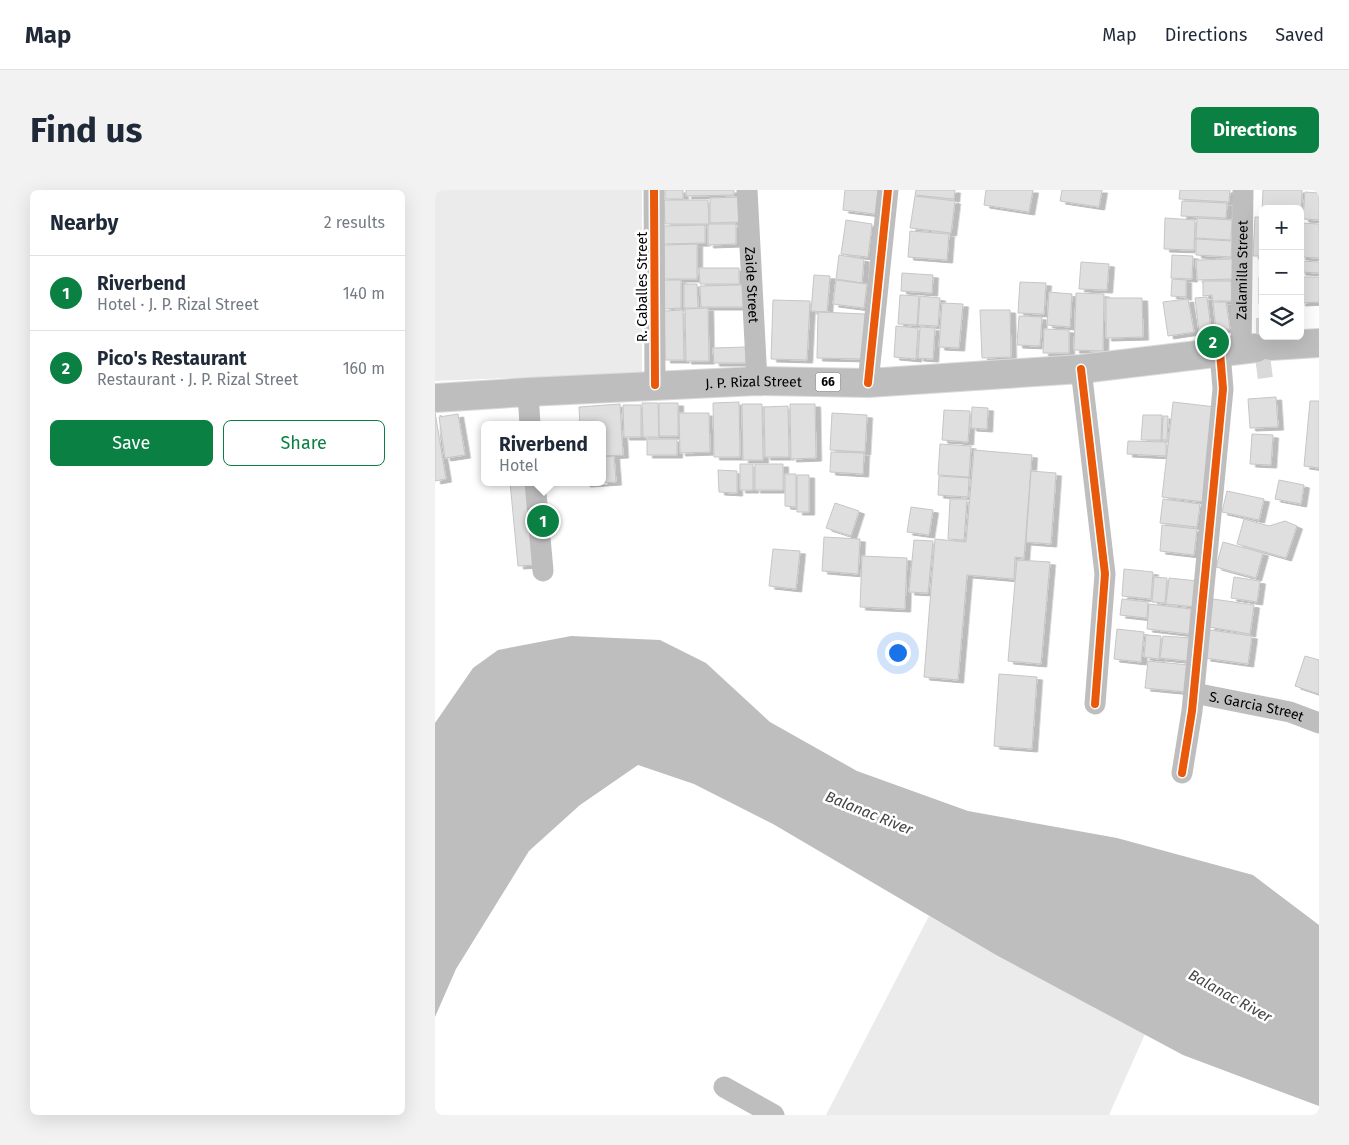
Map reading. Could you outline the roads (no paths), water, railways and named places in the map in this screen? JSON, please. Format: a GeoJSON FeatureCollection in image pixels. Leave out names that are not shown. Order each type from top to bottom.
{"type":"FeatureCollection","features":[{"type":"Feature","properties":{"kind":"main road","name":"J. P. Rizal Street"},"geometry":{"type":"LineString","coordinates":[[435,398],[757,381],[868,383],[1081,369],[1267,347]]}},
{"type":"Feature","properties":{"kind":"street","name":"R. Caballes Street"},"geometry":{"type":"LineString","coordinates":[[654,190],[655,385]]}},
{"type":"Feature","properties":{"kind":"street","name":"Zaide Street"},"geometry":{"type":"LineString","coordinates":[[747,190],[757,381]]}},
{"type":"Feature","properties":{"kind":"street"},"geometry":{"type":"LineString","coordinates":[[868,383],[888,190]]}},
{"type":"Feature","properties":{"kind":"street","name":"Zalamilla Street"},"geometry":{"type":"LineString","coordinates":[[1182,773],[1193,693],[1223,389],[1267,347],[1243,190]]}},
{"type":"Feature","properties":{"kind":"street"},"geometry":{"type":"LineString","coordinates":[[1081,369],[1105,574],[1095,704]]}},
{"type":"Feature","properties":{"kind":"street"},"geometry":{"type":"LineString","coordinates":[[529,392],[530,421]]}},
{"type":"Feature","properties":{"kind":"street"},"geometry":{"type":"LineString","coordinates":[[535,486],[543,571]]}},
{"type":"Feature","properties":{"kind":"street","name":"S. Garcia Street"},"geometry":{"type":"LineString","coordinates":[[1193,693],[1290,712],[1319,723]]}},
{"type":"Feature","properties":{"kind":"street"},"geometry":{"type":"LineString","coordinates":[[724,1087],[774,1115]]}},
{"type":"Feature","properties":{"kind":"water","name":"Balanac River"},"geometry":{"type":"Polygon","coordinates":[[[571,636],[660,640],[706,663],[770,722],[857,771],[968,811],[1117,838],[1253,875],[1319,925],[1319,1106],[1183,1055],[996,955],[773,824],[694,784],[638,765],[580,805],[529,851],[456,969],[435,1017],[435,723],[473,668],[498,650],[571,636]]]}},
{"type":"Feature","properties":{"kind":"tunnel"},"geometry":{"type":"LineString","coordinates":[[1256,365],[1271,363]]}},
{"type":"Feature","properties":{"kind":"place","name":"Pico's Restaurant"},"geometry":{"type":"Point","coordinates":[1213,342]}},
{"type":"Feature","properties":{"kind":"place","name":"Riverbend"},"geometry":{"type":"Point","coordinates":[543,521]}}]}
